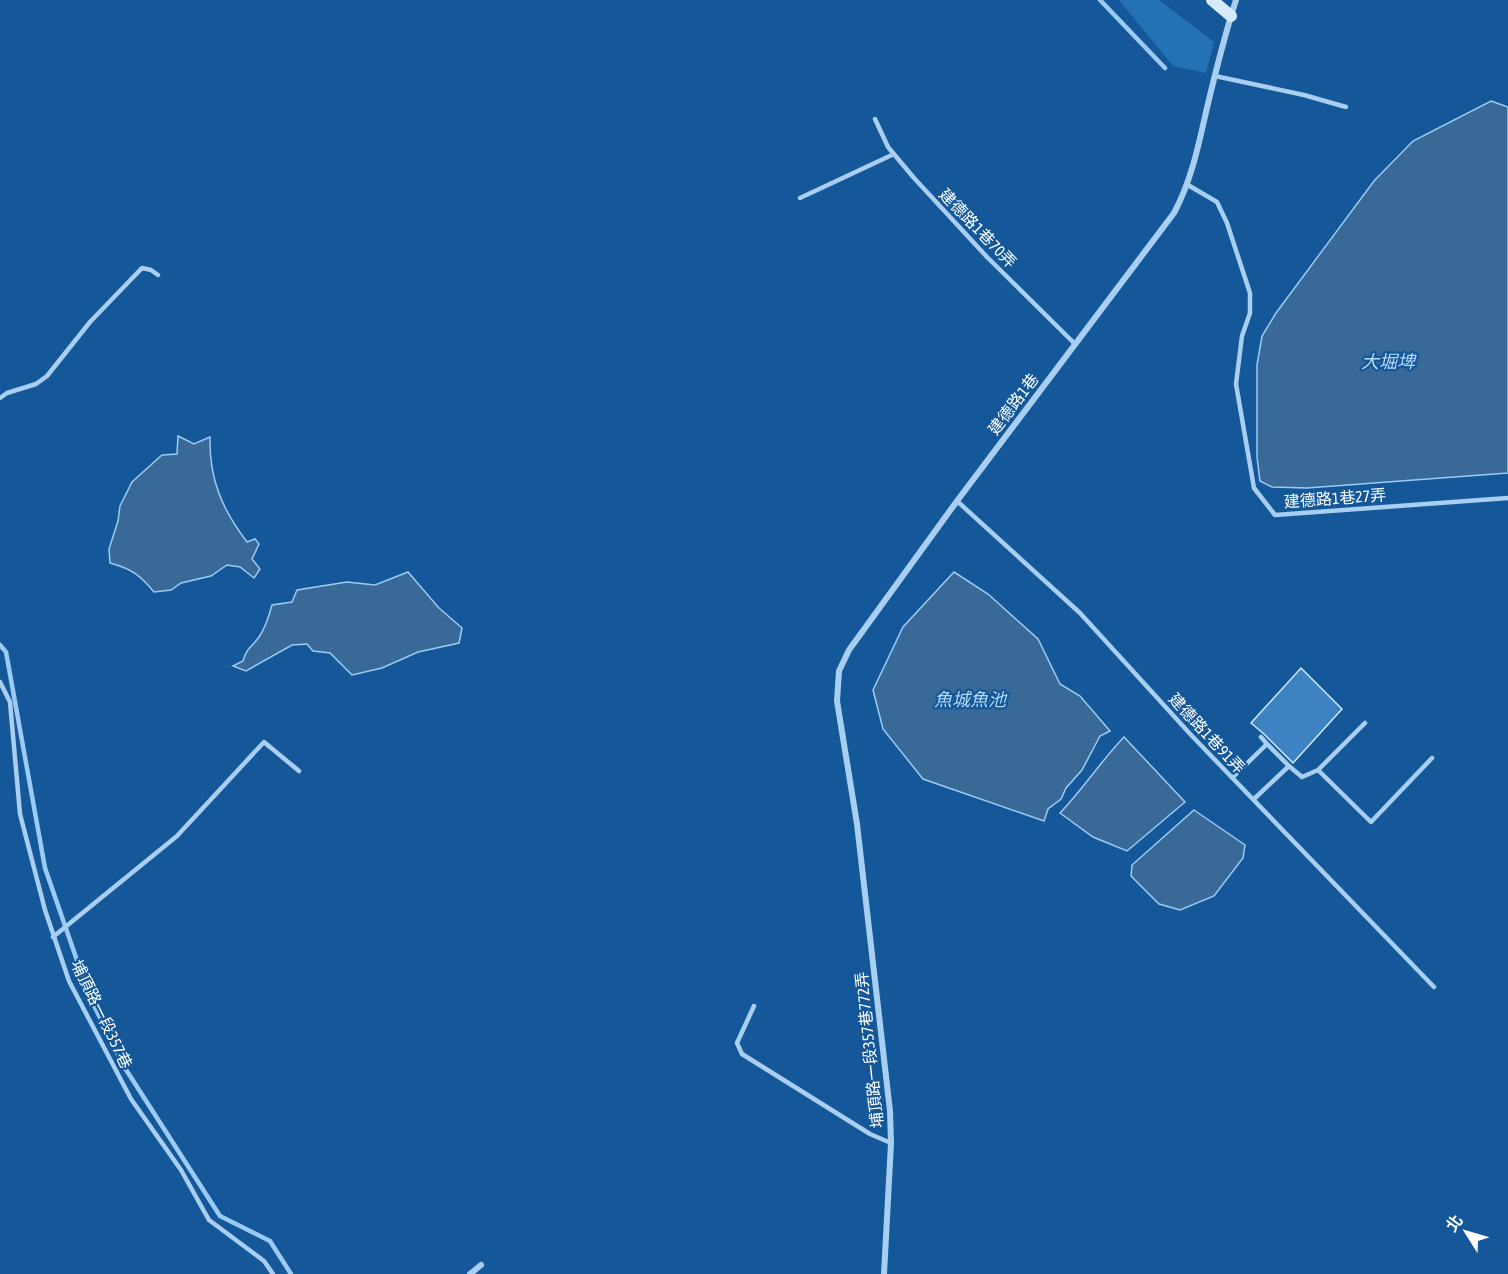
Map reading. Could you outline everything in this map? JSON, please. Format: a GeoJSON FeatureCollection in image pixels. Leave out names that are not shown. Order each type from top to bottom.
{"type":"FeatureCollection","features":[{"type":"Feature","properties":{"kind":"street"},"geometry":{"type":"LineString","coordinates":[[1212,0],[1231,16]]}},
{"type":"Feature","properties":{"kind":"street","name":"建德路1巷"},"geometry":{"type":"LineString","coordinates":[[857,824],[837,701],[839,671],[849,650],[957,501],[1174,213],[1188,185],[1236,0]]}},
{"type":"Feature","properties":{"kind":"street","name":"埔頂路一段357巷772弄"},"geometry":{"type":"LineString","coordinates":[[857,824],[890,1111],[891,1143],[884,1274]]}},
{"type":"Feature","properties":{"kind":"street"},"geometry":{"type":"LineString","coordinates":[[470,1274],[482,1265]]}},
{"type":"Feature","properties":{"kind":"lane"},"geometry":{"type":"LineString","coordinates":[[1215,76],[1304,95],[1346,107]]}},
{"type":"Feature","properties":{"kind":"lane","name":"建德路1巷70弄"},"geometry":{"type":"LineString","coordinates":[[875,119],[888,147],[894,154],[987,257],[1075,344]]}},
{"type":"Feature","properties":{"kind":"lane"},"geometry":{"type":"LineString","coordinates":[[801,198],[894,154]]}},
{"type":"Feature","properties":{"kind":"lane","name":"建德路1巷27弄"},"geometry":{"type":"LineString","coordinates":[[1188,185],[1217,202],[1227,223],[1250,293],[1250,313],[1242,336],[1236,384],[1254,488],[1275,515],[1508,498]]}},
{"type":"Feature","properties":{"kind":"lane"},"geometry":{"type":"LineString","coordinates":[[0,398],[7,393],[36,384],[47,376],[90,322],[142,268],[158,275]]}},
{"type":"Feature","properties":{"kind":"lane","name":"建德路1巷91弄"},"geometry":{"type":"LineString","coordinates":[[957,501],[1080,613],[1232,778],[1434,987]]}},
{"type":"Feature","properties":{"kind":"lane","name":"埔頂路一段357巷"},"geometry":{"type":"LineString","coordinates":[[0,682],[10,702],[20,814],[53,937],[69,981],[131,1099],[182,1170],[209,1220],[264,1261],[273,1274]]}},
{"type":"Feature","properties":{"kind":"lane"},"geometry":{"type":"LineString","coordinates":[[1261,737],[1302,777],[1318,770],[1365,723]]}},
{"type":"Feature","properties":{"kind":"lane"},"geometry":{"type":"LineString","coordinates":[[53,937],[177,836],[264,742],[299,771]]}},
{"type":"Feature","properties":{"kind":"lane"},"geometry":{"type":"LineString","coordinates":[[1232,778],[1267,744]]}},
{"type":"Feature","properties":{"kind":"lane"},"geometry":{"type":"LineString","coordinates":[[1318,770],[1371,822],[1432,758]]}},
{"type":"Feature","properties":{"kind":"lane"},"geometry":{"type":"LineString","coordinates":[[1254,799],[1289,766]]}},
{"type":"Feature","properties":{"kind":"lane"},"geometry":{"type":"LineString","coordinates":[[754,1006],[737,1043],[742,1054],[870,1134],[891,1143]]}},
{"type":"Feature","properties":{"kind":"shaded area"},"geometry":{"type":"Polygon","coordinates":[[[1119,0],[1159,0],[1214,42],[1206,73],[1173,66],[1119,0]]]}},
{"type":"Feature","properties":{"kind":"water","name":"大堀埤"},"geometry":{"type":"Polygon","coordinates":[[[1491,101],[1508,107],[1508,473],[1307,488],[1272,487],[1260,481],[1257,457],[1257,365],[1262,336],[1276,313],[1374,181],[1413,141],[1491,101]]]}},
{"type":"Feature","properties":{"kind":"water"},"geometry":{"type":"Polygon","coordinates":[[[178,436],[194,444],[210,437],[212,466],[224,505],[247,542],[255,539],[259,544],[252,559],[260,569],[254,578],[240,567],[227,565],[211,576],[181,583],[171,590],[154,592],[135,573],[110,563],[109,549],[120,506],[132,482],[162,455],[177,454],[178,436]]]}},
{"type":"Feature","properties":{"kind":"water"},"geometry":{"type":"Polygon","coordinates":[[[408,572],[439,608],[462,628],[459,643],[418,652],[382,668],[352,675],[330,653],[313,651],[307,644],[292,645],[246,671],[233,666],[243,661],[261,633],[272,605],[292,602],[297,590],[347,582],[375,585],[408,572]]]}},
{"type":"Feature","properties":{"kind":"water","name":"魚城魚池"},"geometry":{"type":"Polygon","coordinates":[[[954,572],[988,594],[1038,639],[1060,684],[1080,696],[1110,731],[1100,736],[1082,770],[1066,788],[1061,799],[1048,809],[1044,821],[923,779],[883,729],[873,690],[903,627],[954,572]]]}},
{"type":"Feature","properties":{"kind":"water"},"geometry":{"type":"Polygon","coordinates":[[[1124,737],[1185,802],[1127,851],[1093,837],[1060,813],[1124,737]]]}},
{"type":"Feature","properties":{"kind":"water"},"geometry":{"type":"Polygon","coordinates":[[[1194,810],[1245,845],[1243,858],[1214,896],[1180,910],[1159,904],[1131,876],[1132,865],[1194,810]]]}},
{"type":"Feature","properties":{"kind":"building"},"geometry":{"type":"Polygon","coordinates":[[[1301,668],[1342,709],[1293,763],[1251,723],[1301,668]]]}},
{"type":"Feature","properties":{"kind":"waterway"},"geometry":{"type":"LineString","coordinates":[[1100,0],[1165,68]]}},
{"type":"Feature","properties":{"kind":"waterway"},"geometry":{"type":"LineString","coordinates":[[0,645],[6,652],[45,868],[89,995],[123,1065],[220,1216],[270,1241],[291,1274]]}}]}
